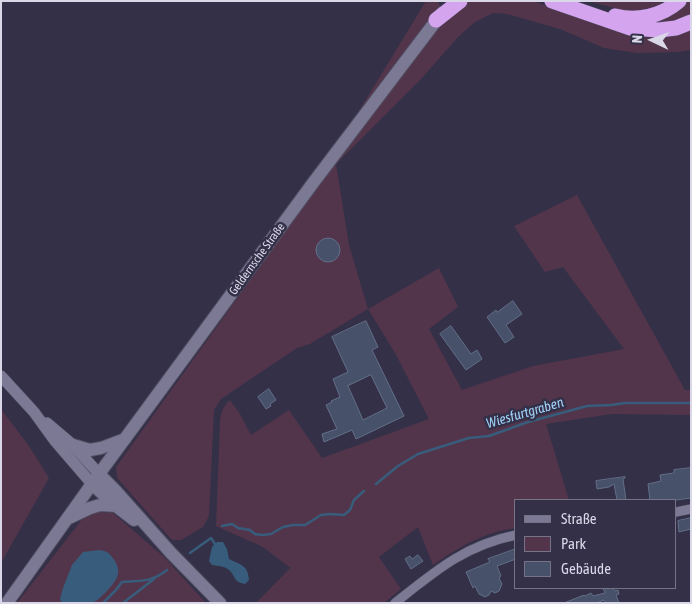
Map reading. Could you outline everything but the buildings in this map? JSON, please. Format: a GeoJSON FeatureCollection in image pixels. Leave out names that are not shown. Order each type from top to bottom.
{"type":"FeatureCollection","features":[{"type":"Feature","properties":{"kind":"highway"},"geometry":{"type":"LineString","coordinates":[[436,20],[460,1]]}},
{"type":"Feature","properties":{"kind":"highway"},"geometry":{"type":"LineString","coordinates":[[552,1],[630,28],[659,30],[676,28],[691,22]]}},
{"type":"Feature","properties":{"kind":"highway"},"geometry":{"type":"LineString","coordinates":[[571,1],[619,17],[634,18],[664,12],[679,1]]}},
{"type":"Feature","properties":{"kind":"main road","name":"Geldernsche Straße"},"geometry":{"type":"LineString","coordinates":[[7,603],[125,438],[450,1]]}},
{"type":"Feature","properties":{"kind":"main road"},"geometry":{"type":"LineString","coordinates":[[73,445],[90,450],[101,448],[125,438]]}},
{"type":"Feature","properties":{"kind":"main road"},"geometry":{"type":"LineString","coordinates":[[114,453],[112,472],[120,503]]}},
{"type":"Feature","properties":{"kind":"main road"},"geometry":{"type":"LineString","coordinates":[[96,479],[157,537],[220,603]]}},
{"type":"Feature","properties":{"kind":"main road","name":"Geldernsche Straße"},"geometry":{"type":"LineString","coordinates":[[67,519],[90,508],[120,503]]}},
{"type":"Feature","properties":{"kind":"street"},"geometry":{"type":"LineString","coordinates":[[1,376],[34,412],[55,441],[96,479]]}},
{"type":"Feature","properties":{"kind":"street"},"geometry":{"type":"LineString","coordinates":[[34,412],[73,445],[96,479]]}},
{"type":"Feature","properties":{"kind":"street"},"geometry":{"type":"LineString","coordinates":[[677,512],[691,509]]}},
{"type":"Feature","properties":{"kind":"street"},"geometry":{"type":"LineString","coordinates":[[395,603],[445,564],[467,551],[499,538],[514,534]]}},
{"type":"Feature","properties":{"kind":"green space"},"geometry":{"type":"Polygon","coordinates":[[[426,1],[439,1],[438,3],[450,18],[468,1],[533,1],[624,33],[648,38],[673,36],[691,30],[691,50],[637,53],[604,48],[560,29],[507,14],[493,13],[475,22],[459,36],[421,79],[336,164],[349,245],[368,309],[310,344],[297,348],[221,399],[214,410],[209,516],[203,527],[181,540],[172,540],[117,478],[116,467],[285,232],[426,1]]]}},
{"type":"Feature","properties":{"kind":"green space"},"geometry":{"type":"Polygon","coordinates":[[[588,1],[664,1],[658,6],[630,12],[588,1]]]}},
{"type":"Feature","properties":{"kind":"green space"},"geometry":{"type":"Polygon","coordinates":[[[685,1],[691,1],[691,17],[674,24],[645,26],[685,1]]]}},
{"type":"Feature","properties":{"kind":"green space"},"geometry":{"type":"Polygon","coordinates":[[[577,195],[685,390],[691,390],[691,415],[612,414],[546,424],[569,499],[514,499],[514,528],[493,533],[472,541],[433,565],[418,527],[379,557],[401,589],[384,603],[256,603],[291,567],[263,547],[216,526],[220,422],[223,410],[230,400],[251,435],[289,410],[322,458],[429,419],[395,353],[368,309],[439,268],[458,307],[429,329],[462,390],[533,366],[624,349],[563,267],[545,272],[514,226],[577,195]]]}},
{"type":"Feature","properties":{"kind":"green space"},"geometry":{"type":"Polygon","coordinates":[[[1,409],[29,446],[49,478],[1,563],[1,409]]]}},
{"type":"Feature","properties":{"kind":"green space"},"geometry":{"type":"Polygon","coordinates":[[[97,512],[113,513],[164,557],[206,603],[17,603],[83,518],[97,512]]]}},
{"type":"Feature","properties":{"kind":"water"},"geometry":{"type":"Polygon","coordinates":[[[217,542],[223,542],[229,559],[240,564],[247,571],[249,580],[245,584],[237,580],[227,569],[212,565],[209,561],[212,547],[217,542]]]}},
{"type":"Feature","properties":{"kind":"water"},"geometry":{"type":"Polygon","coordinates":[[[99,550],[108,553],[116,562],[118,576],[116,580],[94,602],[62,603],[60,599],[72,565],[83,552],[99,550]]]}},
{"type":"Feature","properties":{"kind":"waterway","name":"Wiesfurtgraben"},"geometry":{"type":"LineString","coordinates":[[376,484],[398,466],[418,454],[469,438],[489,436],[528,422],[587,406],[625,403],[691,403]]}},
{"type":"Feature","properties":{"kind":"waterway","name":"Wiesfurtgraben"},"geometry":{"type":"LineString","coordinates":[[222,526],[232,524],[238,528],[250,530],[255,534],[271,534],[283,527],[305,525],[321,515],[344,515],[350,510],[354,500],[364,491]]}},
{"type":"Feature","properties":{"kind":"waterway","name":"Wiesfurtgraben"},"geometry":{"type":"LineString","coordinates":[[190,553],[211,538],[215,544]]}},
{"type":"Feature","properties":{"kind":"waterway","name":"Wiesfurtgraben"},"geometry":{"type":"LineString","coordinates":[[103,603],[122,582],[151,579],[167,570]]}},
{"type":"Feature","properties":{"kind":"waterway"},"geometry":{"type":"LineString","coordinates":[[123,603],[154,579]]}}]}
